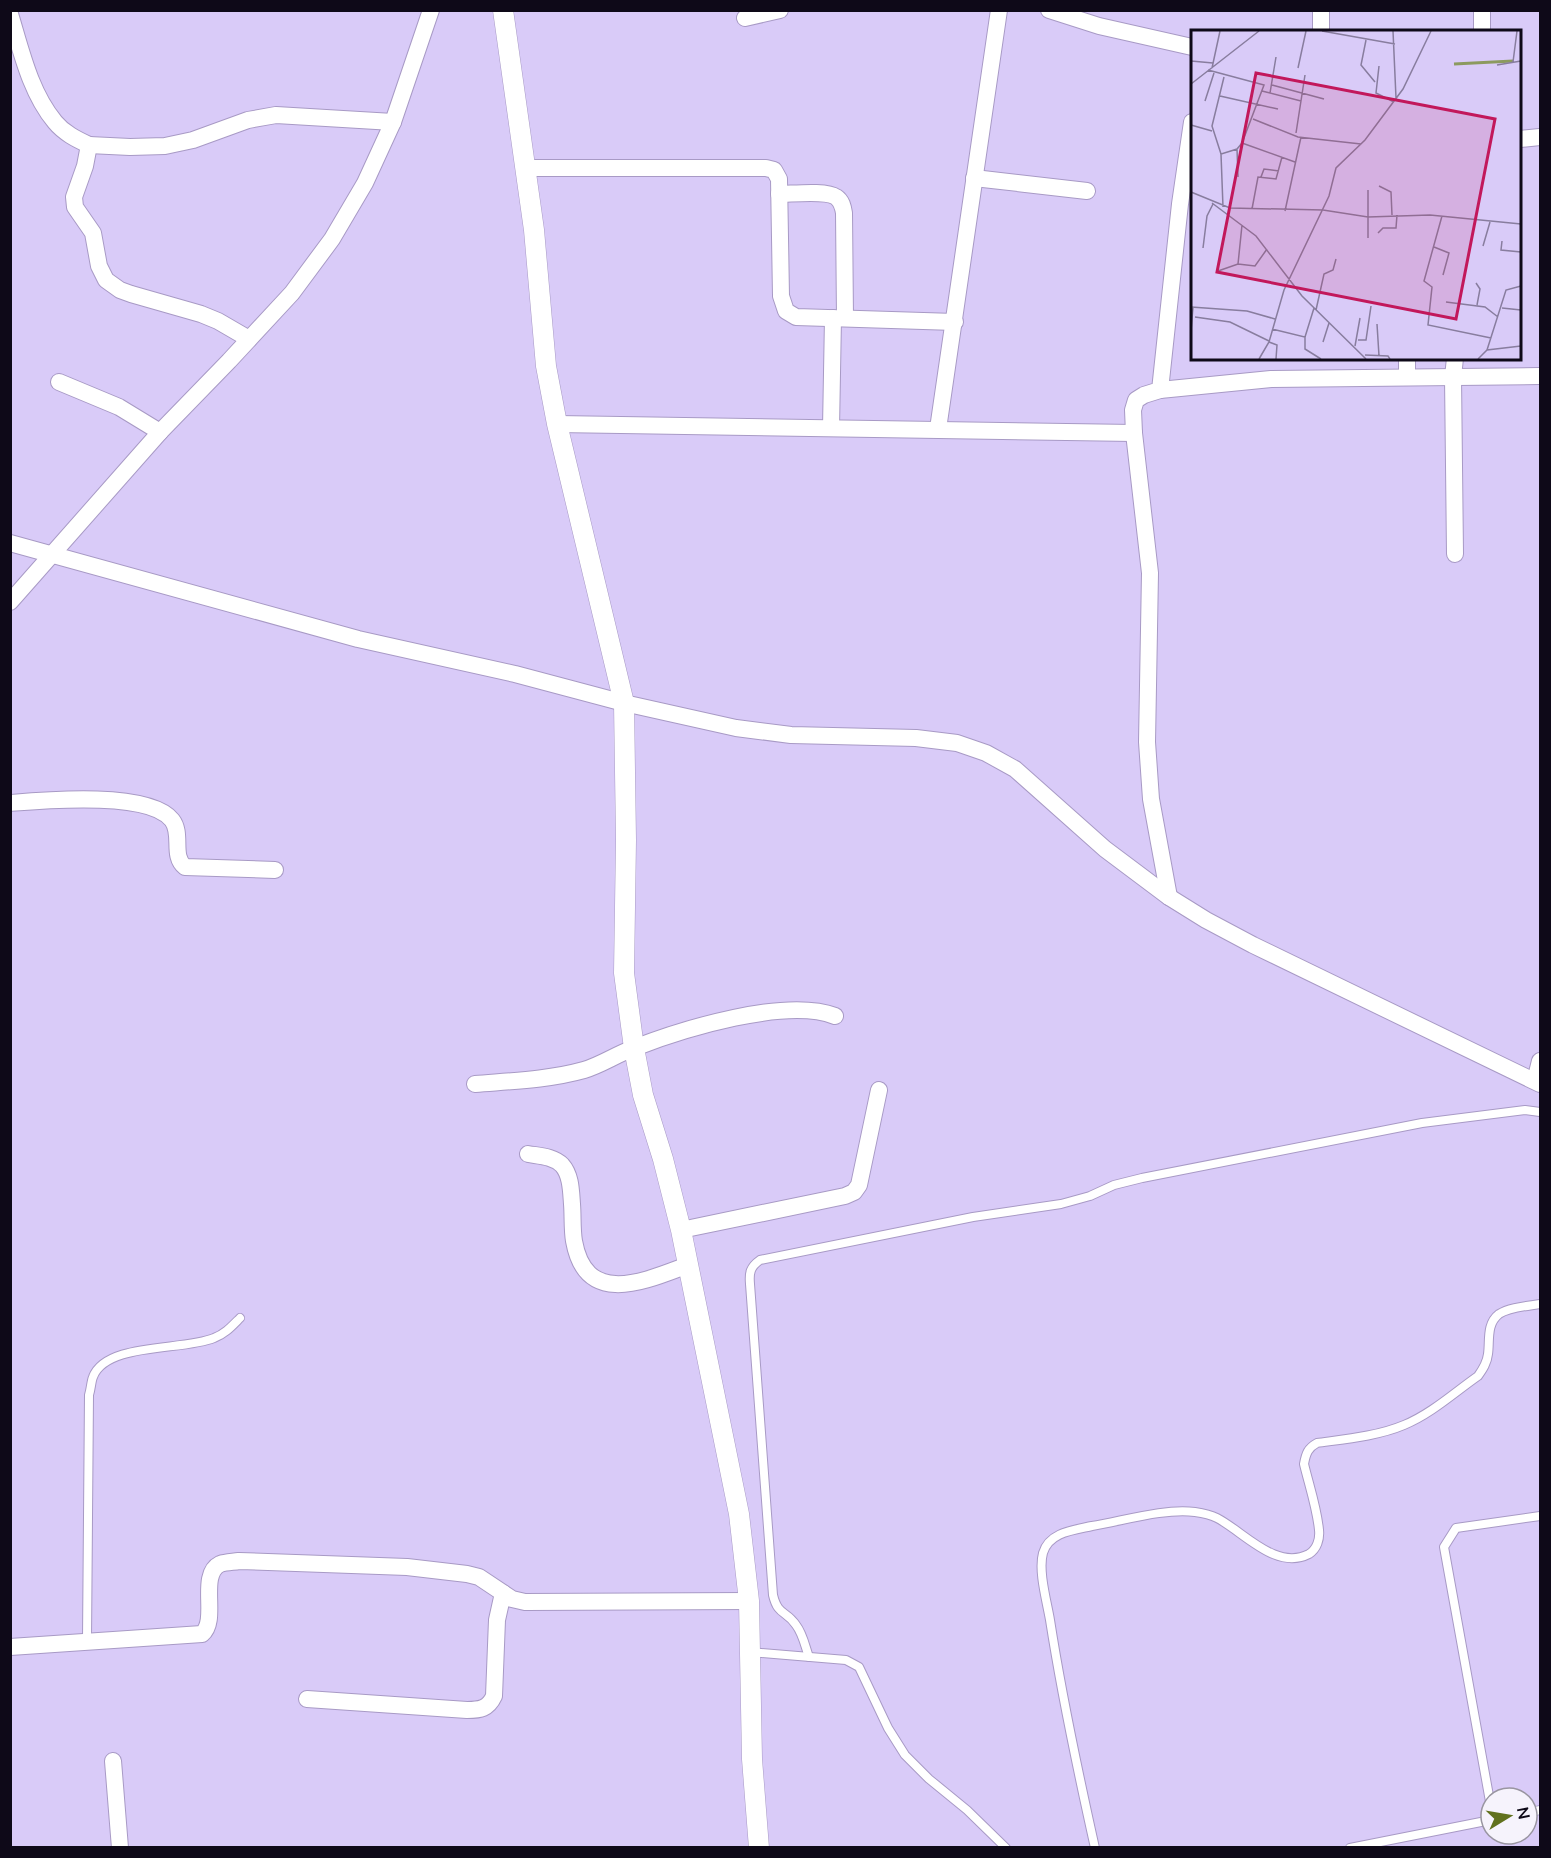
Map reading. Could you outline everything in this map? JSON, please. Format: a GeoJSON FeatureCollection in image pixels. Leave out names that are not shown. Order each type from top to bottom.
{"type":"FeatureCollection","features":[{"type":"Feature","properties":{"kind":"street"},"geometry":{"type":"LineString","coordinates":[[10,602],[160,432],[292,292],[332,239],[365,183],[393,122],[431,10]]}},
{"type":"Feature","properties":{"kind":"street"},"geometry":{"type":"LineString","coordinates":[[503,10],[534,230],[546,366],[557,424],[624,703],[626,840],[624,973],[634,1048],[643,1095],[663,1159],[681,1230],[738,1514],[749,1602],[752,1759],[759,1848]]}},
{"type":"Feature","properties":{"kind":"street"},"geometry":{"type":"LineString","coordinates":[[746,18],[780,10]]}},
{"type":"Feature","properties":{"kind":"street"},"geometry":{"type":"LineString","coordinates":[[938,429],[999,10]]}},
{"type":"Feature","properties":{"kind":"street"},"geometry":{"type":"LineString","coordinates":[[1049,10],[1099,26],[1191,47]]}},
{"type":"Feature","properties":{"kind":"street"},"geometry":{"type":"LineString","coordinates":[[1321,10],[1321,30]]}},
{"type":"Feature","properties":{"kind":"street"},"geometry":{"type":"LineString","coordinates":[[1482,10],[1482,30]]}},
{"type":"Feature","properties":{"kind":"street"},"geometry":{"type":"LineString","coordinates":[[10,14],[25,64],[49,113],[70,136],[89,145],[165,146],[192,140],[248,120],[276,115],[393,122]]}},
{"type":"Feature","properties":{"kind":"street"},"geometry":{"type":"LineString","coordinates":[[1160,390],[1180,204],[1191,129]]}},
{"type":"Feature","properties":{"kind":"street"},"geometry":{"type":"LineString","coordinates":[[1521,139],[1540,137]]}},
{"type":"Feature","properties":{"kind":"street"},"geometry":{"type":"LineString","coordinates":[[89,145],[83,173],[74,197],[75,207],[93,233],[99,266],[106,280],[120,290],[218,321],[249,339]]}},
{"type":"Feature","properties":{"kind":"street"},"geometry":{"type":"LineString","coordinates":[[524,168],[766,168],[774,170],[779,179],[781,296],[786,311],[796,317],[955,322]]}},
{"type":"Feature","properties":{"kind":"street"},"geometry":{"type":"LineString","coordinates":[[974,178],[1088,191]]}},
{"type":"Feature","properties":{"kind":"street"},"geometry":{"type":"LineString","coordinates":[[779,194],[826,194],[835,196],[842,202],[839,318],[831,428]]}},
{"type":"Feature","properties":{"kind":"street"},"geometry":{"type":"LineString","coordinates":[[1407,360],[1407,377]]}},
{"type":"Feature","properties":{"kind":"street"},"geometry":{"type":"LineString","coordinates":[[1455,360],[1453,377],[1455,554]]}},
{"type":"Feature","properties":{"kind":"street"},"geometry":{"type":"LineString","coordinates":[[1169,897],[1157,841],[1150,788],[1147,742],[1150,573],[1134,433],[1133,410],[1136,400],[1160,390],[1270,379],[1540,376]]}},
{"type":"Feature","properties":{"kind":"street"},"geometry":{"type":"LineString","coordinates":[[59,382],[119,407],[160,432]]}},
{"type":"Feature","properties":{"kind":"street"},"geometry":{"type":"LineString","coordinates":[[557,424],[1134,433]]}},
{"type":"Feature","properties":{"kind":"street"},"geometry":{"type":"LineString","coordinates":[[10,543],[358,639],[736,728],[791,735],[916,738],[957,743],[986,753],[1015,769],[1105,849],[1169,897],[1206,920],[1253,945],[1538,1082],[1540,1061]]}},
{"type":"Feature","properties":{"kind":"street"},"geometry":{"type":"LineString","coordinates":[[10,802],[92,799],[144,805],[167,815],[173,821],[177,828],[178,857],[180,864],[184,867],[275,870]]}},
{"type":"Feature","properties":{"kind":"street"},"geometry":{"type":"LineString","coordinates":[[475,1084],[570,1073],[588,1068],[634,1048],[698,1028],[786,1010],[823,1011],[835,1016]]}},
{"type":"Feature","properties":{"kind":"street"},"geometry":{"type":"LineString","coordinates":[[681,1230],[845,1196],[854,1192],[859,1185],[879,1090]]}},
{"type":"Feature","properties":{"kind":"street"},"geometry":{"type":"LineString","coordinates":[[528,1154],[552,1158],[563,1166],[569,1178],[574,1240],[580,1261],[591,1275],[602,1282],[615,1285],[636,1283],[688,1265]]}},
{"type":"Feature","properties":{"kind":"street"},"geometry":{"type":"LineString","coordinates":[[10,1647],[202,1634],[208,1627],[210,1577],[213,1569],[229,1562],[407,1567],[467,1574],[478,1578],[512,1599],[525,1602],[749,1602]]}},
{"type":"Feature","properties":{"kind":"street"},"geometry":{"type":"LineString","coordinates":[[307,1699],[467,1710],[484,1708],[490,1704],[494,1696],[497,1620],[503,1593]]}},
{"type":"Feature","properties":{"kind":"street"},"geometry":{"type":"LineString","coordinates":[[113,1761],[120,1848]]}},
{"type":"Feature","properties":{"kind":"lane"},"geometry":{"type":"LineString","coordinates":[[809,1657],[795,1622],[780,1612],[773,1595],[749,1273],[752,1265],[760,1260],[935,1224],[1061,1204],[1090,1196],[1114,1185],[1422,1123],[1525,1110],[1540,1112]]}},
{"type":"Feature","properties":{"kind":"lane"},"geometry":{"type":"LineString","coordinates":[[1095,1848],[1060,1681],[1042,1574],[1043,1553],[1051,1540],[1061,1533],[1080,1528],[1171,1512],[1194,1512],[1215,1516],[1273,1555],[1300,1558],[1312,1552],[1318,1543],[1319,1531],[1304,1464],[1305,1454],[1310,1447],[1317,1443],[1389,1430],[1421,1415],[1478,1376],[1485,1367],[1492,1321],[1499,1314],[1540,1304]]}},
{"type":"Feature","properties":{"kind":"lane"},"geometry":{"type":"LineString","coordinates":[[87,1640],[89,1395],[93,1375],[105,1362],[127,1353],[199,1343],[215,1338],[227,1331],[240,1318]]}},
{"type":"Feature","properties":{"kind":"lane"},"geometry":{"type":"LineString","coordinates":[[1487,1786],[1444,1547],[1456,1528],[1540,1516]]}},
{"type":"Feature","properties":{"kind":"lane"},"geometry":{"type":"LineString","coordinates":[[750,1652],[846,1660],[859,1667],[888,1728],[905,1755],[1006,1848]]}},
{"type":"Feature","properties":{"kind":"lane"},"geometry":{"type":"LineString","coordinates":[[1350,1848],[1479,1822]]}}]}
